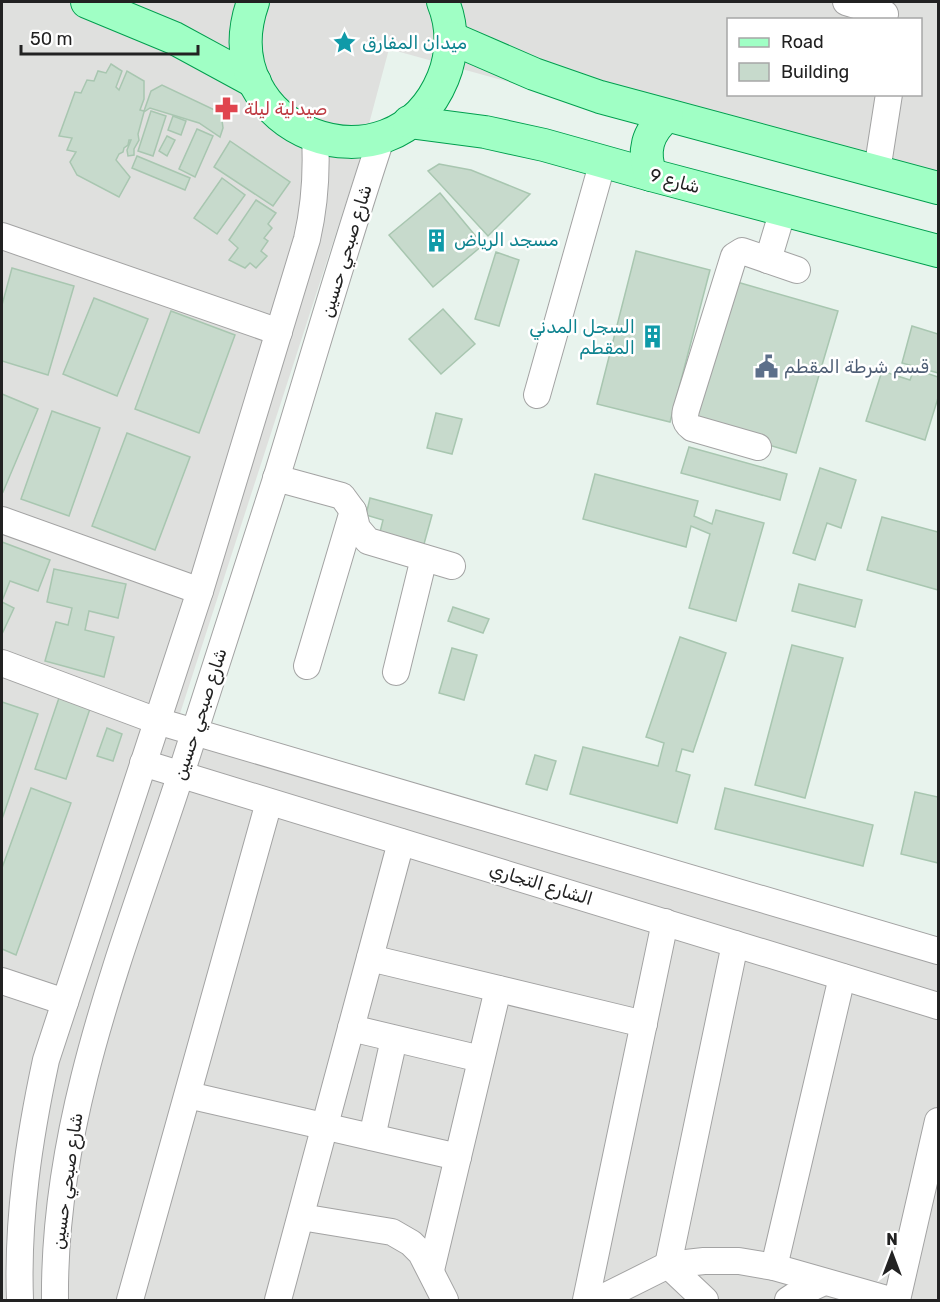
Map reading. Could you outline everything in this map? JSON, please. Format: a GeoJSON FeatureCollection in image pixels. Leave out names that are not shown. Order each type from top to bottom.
{"type":"FeatureCollection","features":[{"type":"Feature","properties":{"kind":"main road"},"geometry":{"type":"LineString","coordinates":[[87,2],[174,38],[255,82]]}},
{"type":"Feature","properties":{"kind":"main road"},"geometry":{"type":"LineString","coordinates":[[253,2],[245,32],[245,49],[255,82],[273,110],[285,121],[315,137],[349,142],[396,129],[432,99],[448,62],[451,38],[443,2]]}},
{"type":"Feature","properties":{"kind":"main road"},"geometry":{"type":"LineString","coordinates":[[451,38],[567,86],[667,116],[939,188]]}},
{"type":"Feature","properties":{"kind":"main road"},"geometry":{"type":"LineString","coordinates":[[651,175],[646,159],[648,143],[655,128],[667,116]]}},
{"type":"Feature","properties":{"kind":"main road","name":"شارع 9"},"geometry":{"type":"LineString","coordinates":[[396,129],[515,138],[939,251]]}},
{"type":"Feature","properties":{"kind":"street"},"geometry":{"type":"LineString","coordinates":[[846,2],[886,12]]}},
{"type":"Feature","properties":{"kind":"street"},"geometry":{"type":"LineString","coordinates":[[877,171],[889,96]]}},
{"type":"Feature","properties":{"kind":"street","name":"شارع صبحي حسين"},"geometry":{"type":"LineString","coordinates":[[56,1300],[60,1204],[76,1113],[99,1018],[181,775],[276,478],[348,238],[396,129]]}},
{"type":"Feature","properties":{"kind":"street","name":"شارع صبحي حسين"},"geometry":{"type":"LineString","coordinates":[[14,1291],[28,1152],[46,1060],[200,591],[307,239],[314,210],[317,175],[315,137]]}},
{"type":"Feature","properties":{"kind":"street"},"geometry":{"type":"LineString","coordinates":[[537,395],[603,161]]}},
{"type":"Feature","properties":{"kind":"street"},"geometry":{"type":"LineString","coordinates":[[768,260],[783,210]]}},
{"type":"Feature","properties":{"kind":"street"},"geometry":{"type":"LineString","coordinates":[[2,236],[279,332]]}},
{"type":"Feature","properties":{"kind":"street"},"geometry":{"type":"LineString","coordinates":[[758,447],[692,428],[686,424],[684,417],[734,256],[742,251],[797,270]]}},
{"type":"Feature","properties":{"kind":"street"},"geometry":{"type":"LineString","coordinates":[[276,478],[342,496],[353,511],[357,528],[368,540],[452,567]]}},
{"type":"Feature","properties":{"kind":"street"},"geometry":{"type":"LineString","coordinates":[[307,666],[353,511]]}},
{"type":"Feature","properties":{"kind":"street"},"geometry":{"type":"LineString","coordinates":[[2,520],[200,591]]}},
{"type":"Feature","properties":{"kind":"street"},"geometry":{"type":"LineString","coordinates":[[396,672],[424,558]]}},
{"type":"Feature","properties":{"kind":"street"},"geometry":{"type":"LineString","coordinates":[[3,669],[157,721],[939,951]]}},
{"type":"Feature","properties":{"kind":"street","name":"الشارع التجاري"},"geometry":{"type":"LineString","coordinates":[[143,763],[939,1006]]}},
{"type":"Feature","properties":{"kind":"street"},"geometry":{"type":"LineString","coordinates":[[130,1300],[269,802]]}},
{"type":"Feature","properties":{"kind":"street"},"geometry":{"type":"LineString","coordinates":[[278,1300],[401,842]]}},
{"type":"Feature","properties":{"kind":"street"},"geometry":{"type":"LineString","coordinates":[[586,1300],[665,922]]}},
{"type":"Feature","properties":{"kind":"street"},"geometry":{"type":"LineString","coordinates":[[668,1265],[735,944]]}},
{"type":"Feature","properties":{"kind":"street"},"geometry":{"type":"LineString","coordinates":[[370,958],[644,1024]]}},
{"type":"Feature","properties":{"kind":"street"},"geometry":{"type":"LineString","coordinates":[[774,1267],[842,976]]}},
{"type":"Feature","properties":{"kind":"street"},"geometry":{"type":"LineString","coordinates":[[2,981],[65,1002]]}},
{"type":"Feature","properties":{"kind":"street"},"geometry":{"type":"LineString","coordinates":[[431,1270],[498,989]]}},
{"type":"Feature","properties":{"kind":"street"},"geometry":{"type":"LineString","coordinates":[[351,1029],[481,1059]]}},
{"type":"Feature","properties":{"kind":"street"},"geometry":{"type":"LineString","coordinates":[[372,1137],[394,1039]]}},
{"type":"Feature","properties":{"kind":"street"},"geometry":{"type":"LineString","coordinates":[[188,1095],[458,1157]]}},
{"type":"Feature","properties":{"kind":"street"},"geometry":{"type":"LineString","coordinates":[[897,1300],[931,1192],[939,1121]]}},
{"type":"Feature","properties":{"kind":"street"},"geometry":{"type":"LineString","coordinates":[[301,1217],[392,1232],[411,1243],[422,1253],[445,1300]]}},
{"type":"Feature","properties":{"kind":"street"},"geometry":{"type":"LineString","coordinates":[[598,1300],[668,1265],[704,1261],[739,1262],[774,1267],[890,1300]]}},
{"type":"Feature","properties":{"kind":"street"},"geometry":{"type":"LineString","coordinates":[[668,1265],[705,1300]]}},
{"type":"Feature","properties":{"kind":"street"},"geometry":{"type":"LineString","coordinates":[[788,1300],[824,1282]]}},
{"type":"Feature","properties":{"kind":"shaded area"},"geometry":{"type":"Polygon","coordinates":[[[2,2],[938,2],[938,200],[389,49],[358,165],[175,729],[938,959],[938,1300],[2,1300],[2,2]]]}},
{"type":"Feature","properties":{"kind":"building"},"geometry":{"type":"Polygon","coordinates":[[[111,64],[122,71],[116,87],[119,90],[127,71],[144,81],[144,99],[140,110],[144,111],[151,91],[162,85],[221,113],[223,128],[220,137],[199,123],[150,108],[144,112],[134,155],[128,156],[127,150],[131,140],[129,140],[128,145],[116,160],[130,177],[119,197],[77,175],[70,162],[76,152],[67,150],[72,138],[59,136],[75,92],[81,93],[87,80],[94,81],[98,71],[106,73],[111,64]]]}},
{"type":"Feature","properties":{"kind":"building"},"geometry":{"type":"Polygon","coordinates":[[[151,111],[166,116],[153,156],[138,151],[151,111]]]}},
{"type":"Feature","properties":{"kind":"building"},"geometry":{"type":"Polygon","coordinates":[[[173,116],[186,121],[181,135],[168,130],[173,116]]]}},
{"type":"Feature","properties":{"kind":"building"},"geometry":{"type":"Polygon","coordinates":[[[197,129],[213,136],[195,177],[179,169],[197,129]]]}},
{"type":"Feature","properties":{"kind":"building"},"geometry":{"type":"Polygon","coordinates":[[[167,136],[175,140],[167,156],[159,151],[167,136]]]}},
{"type":"Feature","properties":{"kind":"building"},"geometry":{"type":"Polygon","coordinates":[[[230,141],[290,182],[273,206],[214,167],[230,141]]]}},
{"type":"Feature","properties":{"kind":"building"},"geometry":{"type":"Polygon","coordinates":[[[137,156],[190,178],[185,190],[132,168],[137,156]]]}},
{"type":"Feature","properties":{"kind":"building"},"geometry":{"type":"Polygon","coordinates":[[[439,164],[471,170],[530,194],[488,236],[428,171],[439,164]]]}},
{"type":"Feature","properties":{"kind":"building"},"geometry":{"type":"Polygon","coordinates":[[[222,178],[245,195],[217,234],[194,218],[222,178]]]}},
{"type":"Feature","properties":{"kind":"building","name":"مسجد الرياض"},"geometry":{"type":"Polygon","coordinates":[[[440,193],[483,245],[433,287],[389,235],[440,193]]]}},
{"type":"Feature","properties":{"kind":"building"},"geometry":{"type":"Polygon","coordinates":[[[256,200],[276,213],[268,224],[272,228],[264,238],[268,241],[261,251],[267,256],[256,268],[250,263],[245,268],[229,260],[238,248],[229,240],[256,200]]]}},
{"type":"Feature","properties":{"kind":"building","name":"السجل المدني المقطم"},"geometry":{"type":"Polygon","coordinates":[[[636,251],[710,270],[670,422],[597,404],[636,251]]]}},
{"type":"Feature","properties":{"kind":"building"},"geometry":{"type":"Polygon","coordinates":[[[496,252],[519,260],[499,326],[475,319],[496,252]]]}},
{"type":"Feature","properties":{"kind":"building"},"geometry":{"type":"Polygon","coordinates":[[[12,268],[74,286],[48,375],[2,361],[2,305],[12,268]]]}},
{"type":"Feature","properties":{"kind":"building","name":"قسم شرطة المقطم"},"geometry":{"type":"Polygon","coordinates":[[[737,282],[838,311],[796,453],[694,423],[737,282]]]}},
{"type":"Feature","properties":{"kind":"building"},"geometry":{"type":"Polygon","coordinates":[[[94,298],[148,319],[117,396],[63,374],[94,298]]]}},
{"type":"Feature","properties":{"kind":"building"},"geometry":{"type":"Polygon","coordinates":[[[443,309],[475,344],[441,374],[409,339],[443,309]]]}},
{"type":"Feature","properties":{"kind":"building"},"geometry":{"type":"Polygon","coordinates":[[[171,311],[235,335],[199,433],[135,409],[171,311]]]}},
{"type":"Feature","properties":{"kind":"building"},"geometry":{"type":"Polygon","coordinates":[[[912,326],[938,334],[938,373],[902,363],[912,326]]]}},
{"type":"Feature","properties":{"kind":"building"},"geometry":{"type":"Polygon","coordinates":[[[914,369],[938,377],[938,398],[925,440],[866,421],[882,371],[910,380],[914,369]]]}},
{"type":"Feature","properties":{"kind":"building"},"geometry":{"type":"Polygon","coordinates":[[[2,394],[38,409],[3,492],[2,491],[2,394]]]}},
{"type":"Feature","properties":{"kind":"building"},"geometry":{"type":"Polygon","coordinates":[[[52,411],[100,428],[69,516],[21,499],[52,411]]]}},
{"type":"Feature","properties":{"kind":"building"},"geometry":{"type":"Polygon","coordinates":[[[436,413],[462,419],[452,454],[427,448],[436,413]]]}},
{"type":"Feature","properties":{"kind":"building"},"geometry":{"type":"Polygon","coordinates":[[[127,433],[190,457],[155,550],[92,526],[127,433]]]}},
{"type":"Feature","properties":{"kind":"building"},"geometry":{"type":"Polygon","coordinates":[[[689,447],[787,474],[780,500],[681,473],[689,447]]]}},
{"type":"Feature","properties":{"kind":"building"},"geometry":{"type":"Polygon","coordinates":[[[820,468],[856,480],[841,528],[827,523],[815,560],[793,553],[820,468]]]}},
{"type":"Feature","properties":{"kind":"building"},"geometry":{"type":"Polygon","coordinates":[[[595,474],[698,501],[694,516],[712,524],[716,510],[764,523],[736,621],[689,608],[710,534],[691,526],[686,547],[583,519],[595,474]]]}},
{"type":"Feature","properties":{"kind":"building"},"geometry":{"type":"Polygon","coordinates":[[[370,498],[432,515],[424,544],[380,532],[383,520],[366,515],[370,498]]]}},
{"type":"Feature","properties":{"kind":"building"},"geometry":{"type":"Polygon","coordinates":[[[882,517],[938,532],[938,590],[867,570],[882,517]]]}},
{"type":"Feature","properties":{"kind":"building"},"geometry":{"type":"Polygon","coordinates":[[[2,542],[50,560],[38,591],[10,581],[2,601],[2,542]]]}},
{"type":"Feature","properties":{"kind":"building"},"geometry":{"type":"Polygon","coordinates":[[[54,569],[126,584],[118,618],[89,611],[85,630],[114,637],[104,677],[45,661],[56,622],[68,625],[72,608],[47,602],[54,569]]]}},
{"type":"Feature","properties":{"kind":"building"},"geometry":{"type":"Polygon","coordinates":[[[799,584],[862,600],[855,627],[792,611],[799,584]]]}},
{"type":"Feature","properties":{"kind":"building"},"geometry":{"type":"Polygon","coordinates":[[[2,602],[14,608],[2,634],[2,602]]]}},
{"type":"Feature","properties":{"kind":"building"},"geometry":{"type":"Polygon","coordinates":[[[453,607],[489,619],[483,633],[448,621],[453,607]]]}},
{"type":"Feature","properties":{"kind":"building"},"geometry":{"type":"Polygon","coordinates":[[[680,637],[726,653],[693,752],[682,749],[676,771],[690,775],[677,823],[570,794],[583,747],[658,766],[664,743],[646,737],[680,637]]]}},
{"type":"Feature","properties":{"kind":"building"},"geometry":{"type":"Polygon","coordinates":[[[792,645],[843,658],[805,798],[755,785],[792,645]]]}},
{"type":"Feature","properties":{"kind":"building"},"geometry":{"type":"Polygon","coordinates":[[[452,648],[477,655],[464,700],[439,693],[452,648]]]}},
{"type":"Feature","properties":{"kind":"building"},"geometry":{"type":"Polygon","coordinates":[[[62,689],[93,700],[66,779],[35,769],[62,689]]]}},
{"type":"Feature","properties":{"kind":"building"},"geometry":{"type":"Polygon","coordinates":[[[2,702],[38,714],[2,819],[2,702]]]}},
{"type":"Feature","properties":{"kind":"building"},"geometry":{"type":"Polygon","coordinates":[[[107,728],[122,734],[113,761],[97,756],[107,728]]]}},
{"type":"Feature","properties":{"kind":"building"},"geometry":{"type":"Polygon","coordinates":[[[535,755],[556,761],[547,790],[526,784],[535,755]]]}},
{"type":"Feature","properties":{"kind":"building"},"geometry":{"type":"Polygon","coordinates":[[[31,788],[71,803],[16,955],[2,949],[2,868],[31,788]]]}},
{"type":"Feature","properties":{"kind":"building"},"geometry":{"type":"Polygon","coordinates":[[[725,788],[873,825],[863,866],[715,829],[725,788]]]}},
{"type":"Feature","properties":{"kind":"building"},"geometry":{"type":"Polygon","coordinates":[[[915,792],[938,797],[938,863],[901,854],[915,792]]]}},
{"type":"Feature","properties":{"kind":"place","name":"ميدان المفارق"},"geometry":{"type":"Point","coordinates":[344,43]}},
{"type":"Feature","properties":{"kind":"place","name":"صيدلية ليلة"},"geometry":{"type":"Point","coordinates":[226,109]}},
{"type":"Feature","properties":{"kind":"place","name":"مسجد الرياض"},"geometry":{"type":"Point","coordinates":[436,240]}},
{"type":"Feature","properties":{"kind":"place","name":"السجل المدني المقطم"},"geometry":{"type":"Point","coordinates":[653,337]}},
{"type":"Feature","properties":{"kind":"place","name":"قسم شرطة المقطم"},"geometry":{"type":"Point","coordinates":[766,367]}}]}
